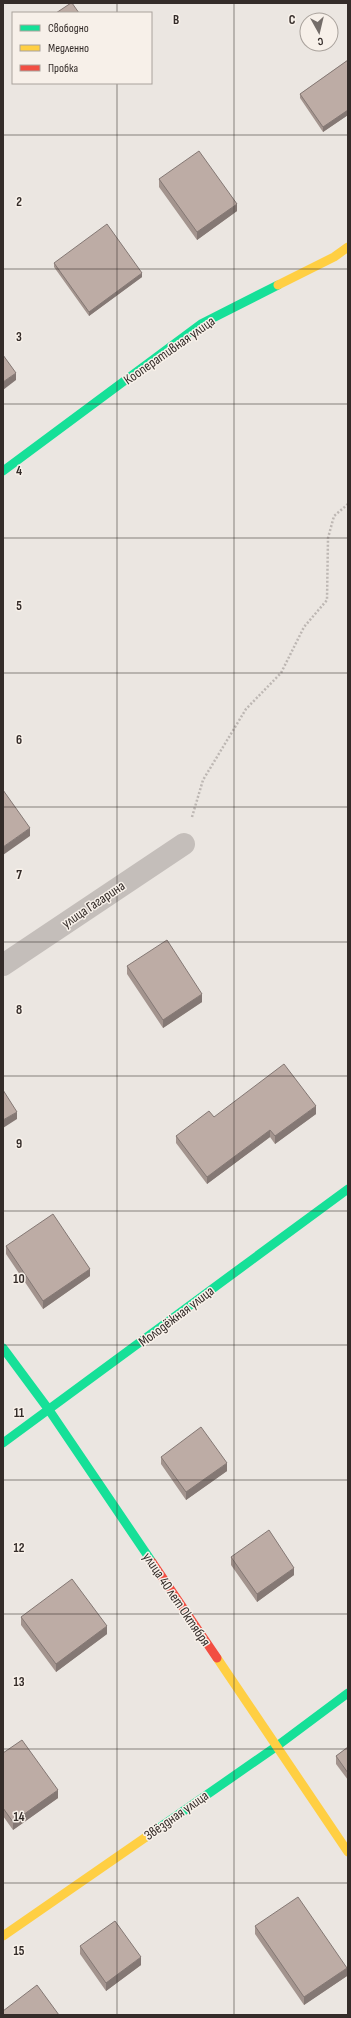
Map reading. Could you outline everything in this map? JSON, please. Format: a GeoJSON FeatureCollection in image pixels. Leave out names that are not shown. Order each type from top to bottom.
{"type":"FeatureCollection","features":[{"type":"Feature","properties":{"kind":"street","name":"Кооперативная улица"},"geometry":{"type":"LineString","coordinates":[[3,471],[201,324],[334,257],[348,248]]}},
{"type":"Feature","properties":{"kind":"street","name":"улица Гагарина"},"geometry":{"type":"LineString","coordinates":[[3,965],[184,844]]}},
{"type":"Feature","properties":{"kind":"street","name":"Молодёжная улица"},"geometry":{"type":"LineString","coordinates":[[3,1443],[50,1410],[348,1189]]}},
{"type":"Feature","properties":{"kind":"street","name":"улица 40 лет Октября"},"geometry":{"type":"LineString","coordinates":[[3,1348],[50,1410],[348,1852]]}},
{"type":"Feature","properties":{"kind":"street","name":"Звёздная улица"},"geometry":{"type":"LineString","coordinates":[[3,1936],[277,1746],[348,1693]]}},
{"type":"Feature","properties":{"kind":"path"},"geometry":{"type":"LineString","coordinates":[[184,844],[203,780],[246,709],[281,673],[304,627],[327,600],[328,538],[334,516],[348,504]]}},
{"type":"Feature","properties":{"kind":"building"},"geometry":{"type":"Polygon","coordinates":[[[72,3],[78,12],[58,12],[72,3]]]}},
{"type":"Feature","properties":{"kind":"building"},"geometry":{"type":"Polygon","coordinates":[[[348,60],[348,110],[323,127],[300,94],[348,60]]]}},
{"type":"Feature","properties":{"kind":"building"},"geometry":{"type":"Polygon","coordinates":[[[199,151],[237,204],[197,232],[159,179],[199,151]]]}},
{"type":"Feature","properties":{"kind":"building"},"geometry":{"type":"Polygon","coordinates":[[[107,224],[142,273],[89,312],[54,263],[107,224]]]}},
{"type":"Feature","properties":{"kind":"building"},"geometry":{"type":"Polygon","coordinates":[[[3,355],[16,373],[3,382],[3,355]]]}},
{"type":"Feature","properties":{"kind":"building"},"geometry":{"type":"Polygon","coordinates":[[[3,790],[30,828],[3,847],[3,790]]]}},
{"type":"Feature","properties":{"kind":"building"},"geometry":{"type":"Polygon","coordinates":[[[167,940],[202,994],[163,1020],[127,966],[167,940]]]}},
{"type":"Feature","properties":{"kind":"building"},"geometry":{"type":"Polygon","coordinates":[[[284,1064],[316,1106],[275,1136],[270,1130],[207,1177],[176,1136],[209,1111],[214,1117],[284,1064]]]}},
{"type":"Feature","properties":{"kind":"building"},"geometry":{"type":"Polygon","coordinates":[[[3,1090],[17,1112],[3,1120],[3,1090]]]}},
{"type":"Feature","properties":{"kind":"building"},"geometry":{"type":"Polygon","coordinates":[[[53,1214],[90,1269],[43,1301],[6,1246],[53,1214]]]}},
{"type":"Feature","properties":{"kind":"building"},"geometry":{"type":"Polygon","coordinates":[[[201,1427],[227,1463],[186,1492],[161,1457],[201,1427]]]}},
{"type":"Feature","properties":{"kind":"building"},"geometry":{"type":"Polygon","coordinates":[[[269,1530],[294,1568],[257,1594],[231,1557],[269,1530]]]}},
{"type":"Feature","properties":{"kind":"building"},"geometry":{"type":"Polygon","coordinates":[[[72,1579],[107,1626],[56,1664],[21,1617],[72,1579]]]}},
{"type":"Feature","properties":{"kind":"building"},"geometry":{"type":"Polygon","coordinates":[[[22,1740],[58,1790],[13,1822],[3,1808],[3,1753],[22,1740]]]}},
{"type":"Feature","properties":{"kind":"building"},"geometry":{"type":"Polygon","coordinates":[[[348,1747],[348,1773],[336,1756],[348,1747]]]}},
{"type":"Feature","properties":{"kind":"building"},"geometry":{"type":"Polygon","coordinates":[[[298,1897],[347,1968],[304,1997],[255,1926],[298,1897]]]}},
{"type":"Feature","properties":{"kind":"building"},"geometry":{"type":"Polygon","coordinates":[[[115,1921],[141,1957],[106,1983],[80,1946],[115,1921]]]}},
{"type":"Feature","properties":{"kind":"building"},"geometry":{"type":"Polygon","coordinates":[[[37,1985],[59,2015],[3,2015],[3,2011],[37,1985]]]}},
{"type":"Feature","properties":{"kind":"traffic: fast"},"geometry":{"type":"LineString","coordinates":[[3,471],[201,324],[278,285]]}},
{"type":"Feature","properties":{"kind":"traffic: fast"},"geometry":{"type":"LineString","coordinates":[[3,1443],[348,1189]]}},
{"type":"Feature","properties":{"kind":"traffic: fast"},"geometry":{"type":"LineString","coordinates":[[3,1348],[49,1410],[152,1562]]}},
{"type":"Feature","properties":{"kind":"traffic: fast"},"geometry":{"type":"LineString","coordinates":[[146,1837],[277,1746],[348,1693]]}},
{"type":"Feature","properties":{"kind":"traffic: slow"},"geometry":{"type":"LineString","coordinates":[[278,285],[334,257],[348,247]]}},
{"type":"Feature","properties":{"kind":"traffic: slow"},"geometry":{"type":"LineString","coordinates":[[217,1658],[348,1852]]}},
{"type":"Feature","properties":{"kind":"traffic: slow"},"geometry":{"type":"LineString","coordinates":[[3,1936],[146,1837]]}},
{"type":"Feature","properties":{"kind":"traffic: jam"},"geometry":{"type":"LineString","coordinates":[[152,1562],[217,1658]]}}]}
